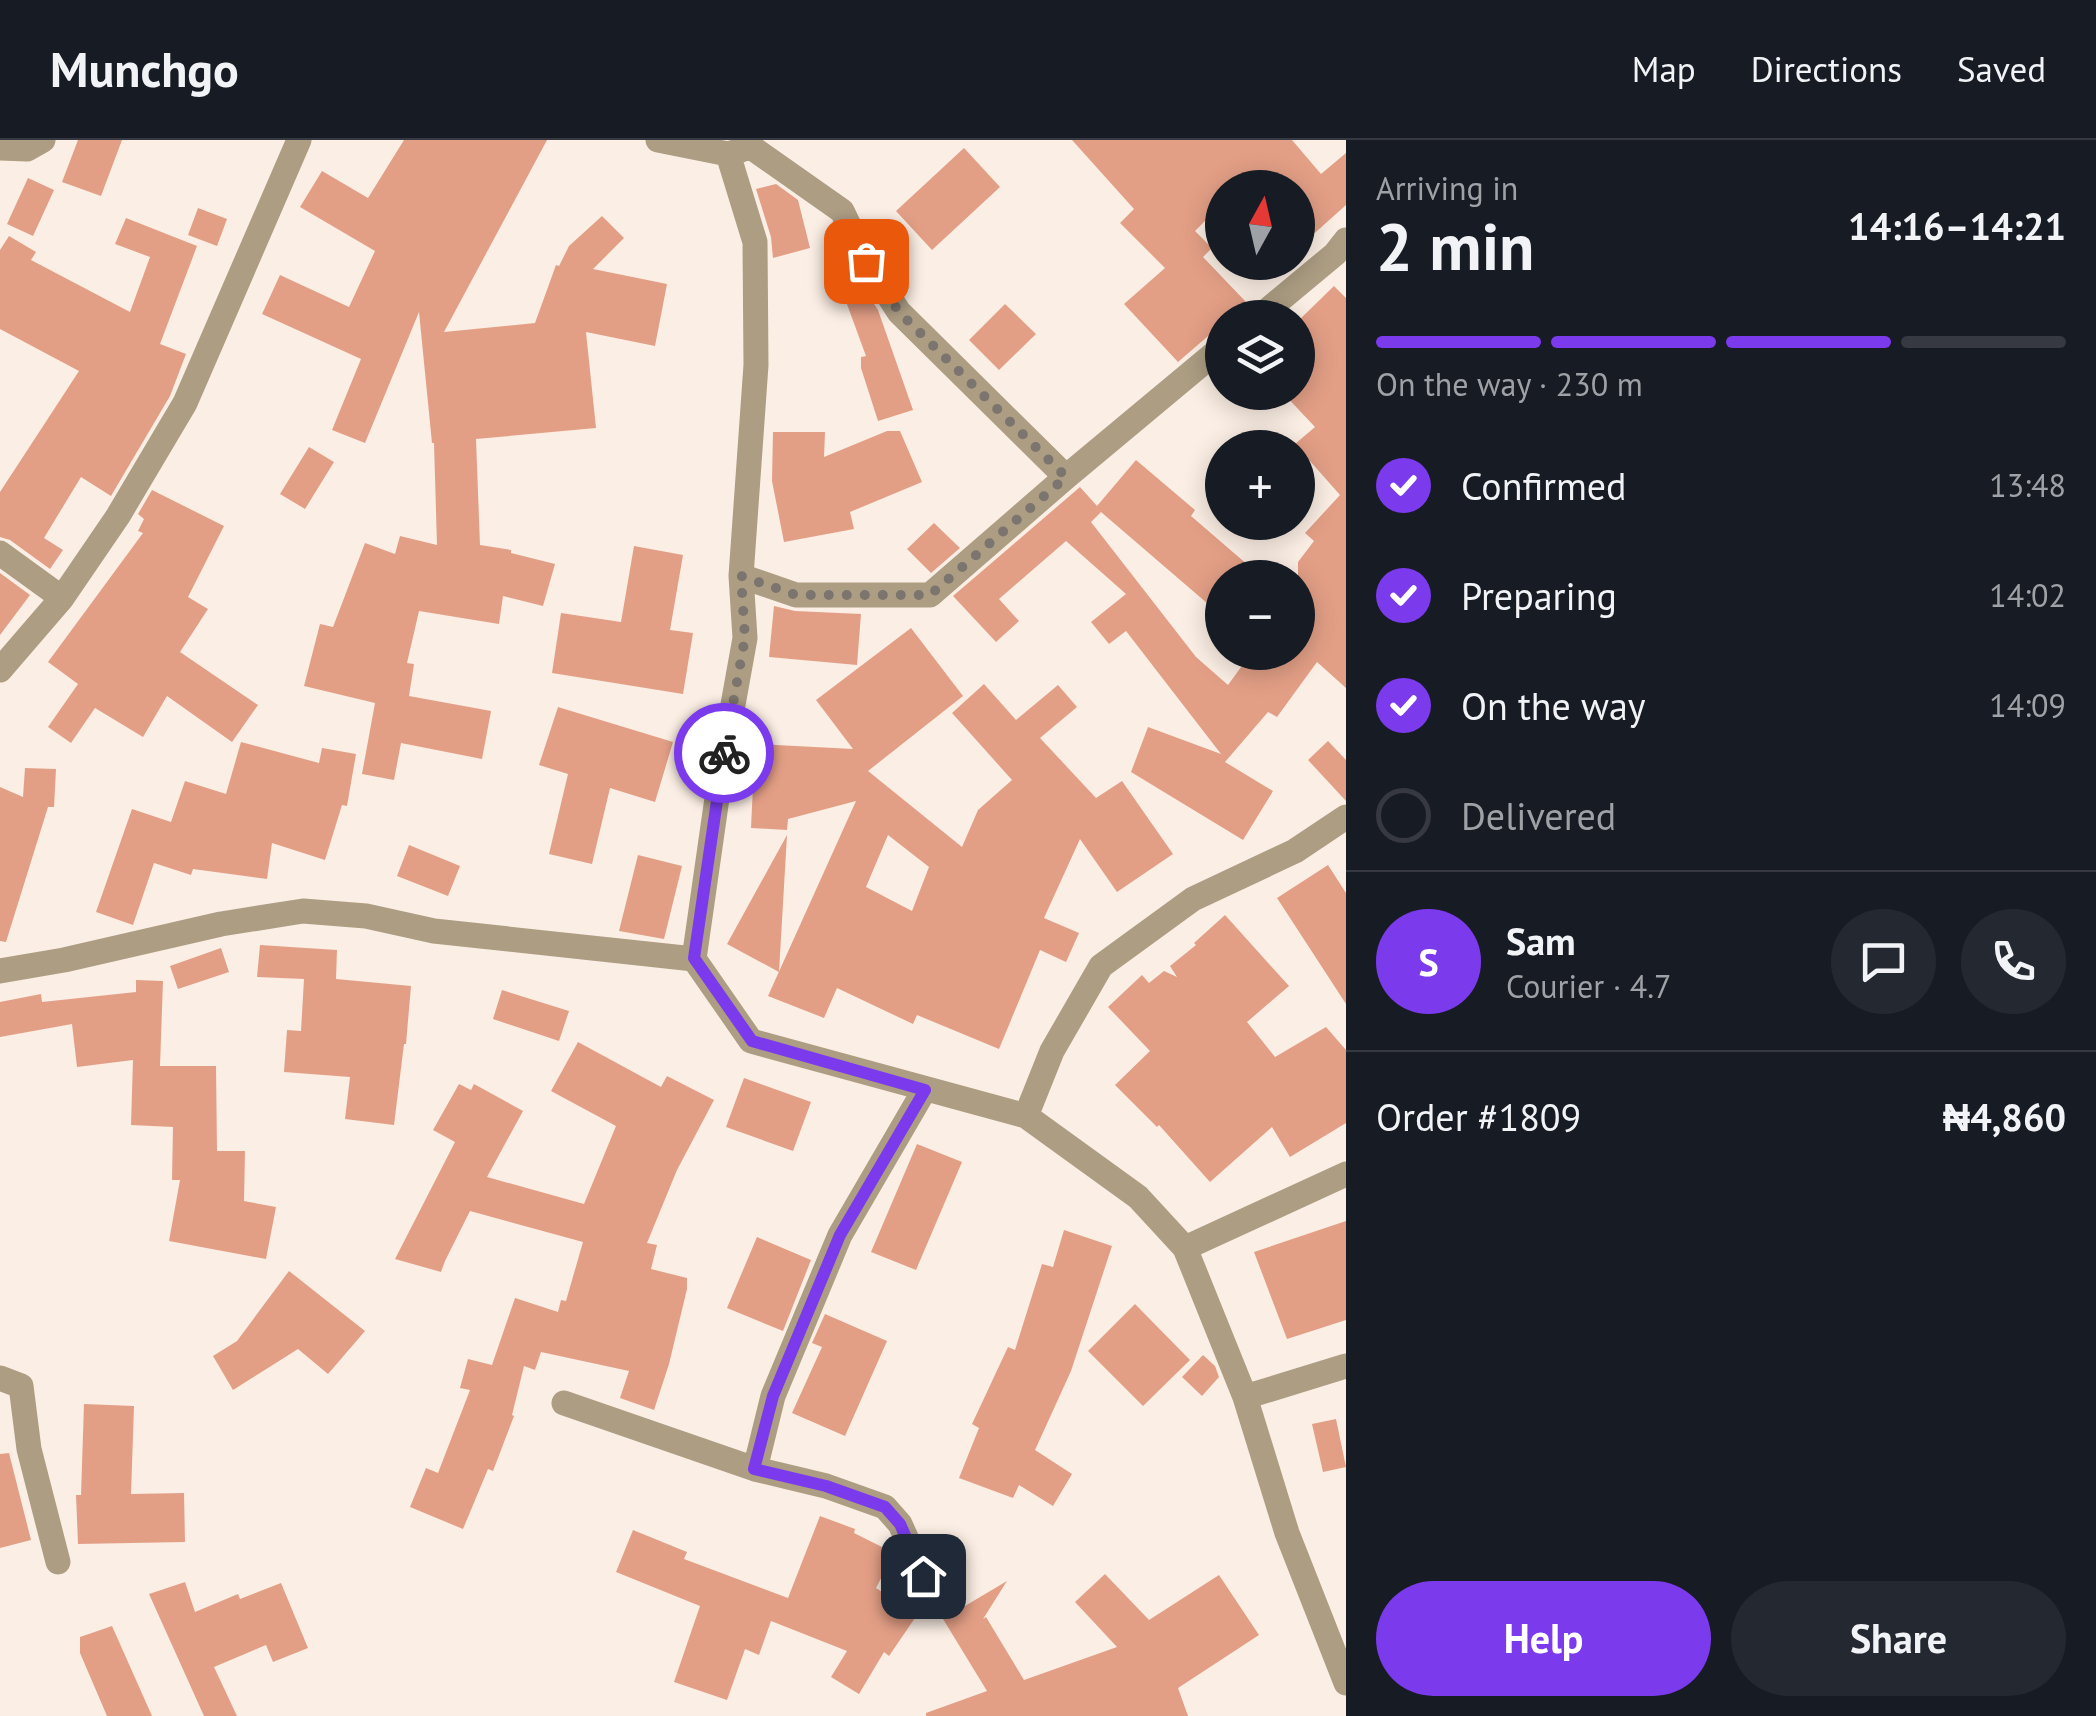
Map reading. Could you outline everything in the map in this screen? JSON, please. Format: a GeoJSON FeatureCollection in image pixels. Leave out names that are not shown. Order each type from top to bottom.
{"type":"FeatureCollection","features":[{"type":"Feature","properties":{"kind":"street"},"geometry":{"type":"LineString","coordinates":[[0,148],[27,148],[43,140]]}},
{"type":"Feature","properties":{"kind":"street"},"geometry":{"type":"LineString","coordinates":[[0,670],[62,598],[118,516],[184,403],[299,140]]}},
{"type":"Feature","properties":{"kind":"street"},"geometry":{"type":"LineString","coordinates":[[658,140],[745,147],[842,211],[866,261],[899,312],[1066,477]]}},
{"type":"Feature","properties":{"kind":"street"},"geometry":{"type":"LineString","coordinates":[[745,147],[756,242],[756,364],[741,576],[745,638],[694,958],[752,1041],[1026,1116],[1138,1197],[1185,1248],[1245,1397],[1287,1532],[1346,1684]]}},
{"type":"Feature","properties":{"kind":"street"},"geometry":{"type":"LineString","coordinates":[[1281,300],[1342,253]]}},
{"type":"Feature","properties":{"kind":"street"},"geometry":{"type":"LineString","coordinates":[[741,576],[796,595],[930,595],[1205,361]]}},
{"type":"Feature","properties":{"kind":"street"},"geometry":{"type":"LineString","coordinates":[[0,553],[62,598]]}},
{"type":"Feature","properties":{"kind":"street"},"geometry":{"type":"LineString","coordinates":[[1026,1116],[1052,1051],[1100,966],[1193,899],[1295,851],[1346,817]]}},
{"type":"Feature","properties":{"kind":"street"},"geometry":{"type":"LineString","coordinates":[[0,971],[303,910],[366,916],[434,931],[694,958]]}},
{"type":"Feature","properties":{"kind":"street"},"geometry":{"type":"LineString","coordinates":[[754,1469],[773,1396],[840,1235],[925,1090]]}},
{"type":"Feature","properties":{"kind":"street"},"geometry":{"type":"LineString","coordinates":[[1185,1248],[1346,1174]]}},
{"type":"Feature","properties":{"kind":"street"},"geometry":{"type":"LineString","coordinates":[[1245,1397],[1346,1366]]}},
{"type":"Feature","properties":{"kind":"street"},"geometry":{"type":"LineString","coordinates":[[0,1378],[21,1386],[29,1449],[58,1562]]}},
{"type":"Feature","properties":{"kind":"street"},"geometry":{"type":"LineString","coordinates":[[564,1403],[754,1469],[826,1486],[885,1507],[900,1524],[923,1576]]}},
{"type":"Feature","properties":{"kind":"building"},"geometry":{"type":"Polygon","coordinates":[[[78,140],[122,140],[101,196],[62,182],[78,140]]]}},
{"type":"Feature","properties":{"kind":"building"},"geometry":{"type":"Polygon","coordinates":[[[404,140],[547,140],[444,332],[535,323],[556,265],[559,266],[569,246],[602,216],[624,238],[593,269],[667,284],[655,346],[586,332],[596,428],[476,439],[480,545],[555,564],[543,606],[503,596],[499,624],[419,611],[407,663],[414,664],[409,696],[491,711],[482,759],[401,743],[394,780],[362,774],[375,703],[304,686],[320,624],[333,627],[365,543],[395,554],[400,536],[437,545],[434,443],[419,312],[365,443],[332,430],[361,359],[262,314],[280,275],[349,307],[375,251],[300,207],[322,171],[368,198],[404,140]]]}},
{"type":"Feature","properties":{"kind":"building"},"geometry":{"type":"Polygon","coordinates":[[[1072,140],[1292,140],[1321,174],[1346,153],[1346,205],[1315,233],[1315,170],[1205,170],[1205,221],[1195,231],[1205,241],[1205,280],[1225,280],[1244,300],[1205,300],[1205,339],[1178,362],[1124,304],[1165,268],[1120,223],[1134,209],[1072,140]]]}},
{"type":"Feature","properties":{"kind":"building"},"geometry":{"type":"Polygon","coordinates":[[[964,148],[1000,187],[932,250],[896,211],[964,148]]]}},
{"type":"Feature","properties":{"kind":"building"},"geometry":{"type":"Polygon","coordinates":[[[28,178],[54,190],[33,236],[7,224],[28,178]]]}},
{"type":"Feature","properties":{"kind":"building"},"geometry":{"type":"Polygon","coordinates":[[[776,184],[798,200],[810,248],[773,258],[771,237],[756,189],[776,184]]]}},
{"type":"Feature","properties":{"kind":"building"},"geometry":{"type":"Polygon","coordinates":[[[198,208],[227,219],[217,246],[188,235],[198,208]]]}},
{"type":"Feature","properties":{"kind":"building"},"geometry":{"type":"Polygon","coordinates":[[[126,218],[197,246],[160,344],[186,354],[170,396],[111,496],[81,477],[44,538],[63,550],[50,569],[0,537],[0,492],[79,371],[0,329],[0,250],[9,236],[36,252],[31,260],[130,312],[150,257],[115,244],[126,218]]]}},
{"type":"Feature","properties":{"kind":"building"},"geometry":{"type":"Polygon","coordinates":[[[839,242],[878,310],[913,410],[878,421],[861,368],[861,357],[866,356],[826,247],[839,242]]]}},
{"type":"Feature","properties":{"kind":"building"},"geometry":{"type":"Polygon","coordinates":[[[1334,286],[1346,298],[1346,688],[1317,662],[1315,665],[1315,560],[1300,560],[1315,540],[1315,522],[1340,495],[1315,467],[1315,430],[1311,430],[1315,427],[1299,410],[1315,410],[1315,304],[1334,286]]]}},
{"type":"Feature","properties":{"kind":"building"},"geometry":{"type":"Polygon","coordinates":[[[1005,304],[1036,334],[999,370],[969,340],[1005,304]]]}},
{"type":"Feature","properties":{"kind":"building"},"geometry":{"type":"Polygon","coordinates":[[[887,431],[900,431],[922,482],[850,512],[854,529],[784,542],[772,481],[773,432],[825,432],[824,457],[887,431]]]}},
{"type":"Feature","properties":{"kind":"building"},"geometry":{"type":"Polygon","coordinates":[[[309,447],[334,462],[305,509],[280,494],[309,447]]]}},
{"type":"Feature","properties":{"kind":"building"},"geometry":{"type":"Polygon","coordinates":[[[1136,460],[1195,510],[1191,516],[1205,528],[1205,540],[1219,540],[1242,560],[1205,560],[1205,601],[1101,512],[1091,522],[1205,665],[1205,670],[1211,670],[1228,685],[1239,670],[1311,670],[1277,717],[1268,712],[1225,762],[1273,791],[1243,840],[1131,772],[1148,727],[1221,754],[1126,631],[1109,644],[1091,622],[1126,594],[1066,541],[999,599],[1019,621],[996,642],[953,596],[1080,487],[1097,506],[1136,460]]]}},
{"type":"Feature","properties":{"kind":"building"},"geometry":{"type":"Polygon","coordinates":[[[152,490],[224,526],[188,597],[208,609],[180,652],[258,705],[232,742],[167,696],[143,737],[95,708],[71,743],[48,727],[78,684],[48,662],[143,533],[138,531],[144,519],[138,514],[152,490]]]}},
{"type":"Feature","properties":{"kind":"building"},"geometry":{"type":"Polygon","coordinates":[[[934,523],[960,548],[931,573],[907,549],[934,523]]]}},
{"type":"Feature","properties":{"kind":"building"},"geometry":{"type":"Polygon","coordinates":[[[634,546],[683,555],[670,630],[693,633],[683,694],[552,673],[561,613],[621,622],[634,546]]]}},
{"type":"Feature","properties":{"kind":"building"},"geometry":{"type":"Polygon","coordinates":[[[0,573],[30,595],[0,635],[0,573]]]}},
{"type":"Feature","properties":{"kind":"building"},"geometry":{"type":"Polygon","coordinates":[[[774,606],[795,611],[861,614],[857,665],[769,657],[774,606]]]}},
{"type":"Feature","properties":{"kind":"building"},"geometry":{"type":"Polygon","coordinates":[[[911,628],[963,696],[868,771],[962,847],[978,810],[1012,780],[952,713],[984,684],[1016,720],[1058,685],[1077,707],[1040,738],[1096,798],[1122,781],[1173,854],[1117,892],[1080,839],[1044,918],[1079,933],[1066,962],[1040,950],[999,1049],[917,1015],[913,1024],[837,988],[824,1018],[768,996],[856,801],[788,819],[787,830],[751,828],[755,744],[853,749],[816,700],[911,628]],[[888,835],[866,887],[912,911],[929,867],[888,835]]]}},
{"type":"Feature","properties":{"kind":"building"},"geometry":{"type":"Polygon","coordinates":[[[558,707],[673,742],[655,802],[610,788],[592,864],[549,854],[568,774],[539,765],[558,707]]]}},
{"type":"Feature","properties":{"kind":"building"},"geometry":{"type":"Polygon","coordinates":[[[1328,741],[1346,760],[1346,801],[1308,760],[1328,741]]]}},
{"type":"Feature","properties":{"kind":"building"},"geometry":{"type":"Polygon","coordinates":[[[241,742],[319,763],[322,748],[356,754],[347,806],[342,805],[325,860],[272,843],[267,879],[193,869],[191,875],[154,863],[133,925],[96,912],[132,809],[171,822],[185,781],[226,794],[241,742]]]}},
{"type":"Feature","properties":{"kind":"building"},"geometry":{"type":"Polygon","coordinates":[[[25,768],[56,769],[54,807],[48,807],[6,942],[0,941],[0,787],[23,797],[25,768]]]}},
{"type":"Feature","properties":{"kind":"building"},"geometry":{"type":"Polygon","coordinates":[[[787,835],[779,972],[727,944],[787,835]]]}},
{"type":"Feature","properties":{"kind":"building"},"geometry":{"type":"Polygon","coordinates":[[[409,845],[460,866],[448,896],[397,876],[409,845]]]}},
{"type":"Feature","properties":{"kind":"building"},"geometry":{"type":"Polygon","coordinates":[[[638,855],[682,866],[664,939],[619,931],[638,855]]]}},
{"type":"Feature","properties":{"kind":"building"},"geometry":{"type":"Polygon","coordinates":[[[1328,865],[1346,893],[1346,1004],[1277,898],[1328,865]]]}},
{"type":"Feature","properties":{"kind":"building"},"geometry":{"type":"Polygon","coordinates":[[[1225,915],[1289,986],[1247,1022],[1275,1057],[1326,1027],[1346,1050],[1346,1123],[1290,1157],[1272,1127],[1210,1182],[1159,1125],[1115,1085],[1150,1051],[1108,1007],[1142,975],[1149,983],[1164,971],[1177,977],[1170,966],[1225,915]]]}},
{"type":"Feature","properties":{"kind":"building"},"geometry":{"type":"Polygon","coordinates":[[[260,945],[337,950],[336,979],[411,986],[394,1125],[345,1119],[350,1077],[284,1072],[287,1030],[301,1031],[304,979],[257,977],[260,945]]]}},
{"type":"Feature","properties":{"kind":"building"},"geometry":{"type":"Polygon","coordinates":[[[221,948],[229,972],[178,989],[170,966],[221,948]]]}},
{"type":"Feature","properties":{"kind":"building"},"geometry":{"type":"Polygon","coordinates":[[[136,980],[163,981],[160,1066],[216,1066],[217,1151],[245,1151],[244,1201],[276,1207],[266,1259],[169,1241],[180,1180],[172,1180],[173,1127],[131,1125],[133,1060],[77,1067],[72,1024],[0,1037],[0,1002],[41,994],[42,1002],[136,992],[136,980]]]}},
{"type":"Feature","properties":{"kind":"building"},"geometry":{"type":"Polygon","coordinates":[[[502,990],[569,1011],[559,1041],[493,1019],[502,990]]]}},
{"type":"Feature","properties":{"kind":"building"},"geometry":{"type":"Polygon","coordinates":[[[578,1042],[661,1087],[667,1076],[714,1100],[677,1170],[647,1243],[657,1245],[651,1269],[687,1278],[687,1289],[654,1410],[620,1398],[629,1371],[541,1352],[535,1370],[524,1366],[514,1416],[493,1471],[488,1469],[463,1529],[410,1507],[426,1468],[438,1473],[470,1390],[460,1388],[468,1359],[492,1365],[515,1298],[558,1312],[561,1300],[566,1301],[583,1242],[470,1211],[441,1272],[395,1259],[455,1142],[433,1130],[459,1084],[471,1090],[474,1084],[523,1111],[487,1177],[584,1204],[616,1126],[551,1091],[578,1042]]]}},
{"type":"Feature","properties":{"kind":"building"},"geometry":{"type":"Polygon","coordinates":[[[744,1078],[811,1102],[793,1151],[726,1127],[744,1078]]]}},
{"type":"Feature","properties":{"kind":"building"},"geometry":{"type":"Polygon","coordinates":[[[917,1144],[962,1162],[916,1270],[871,1252],[917,1144]]]}},
{"type":"Feature","properties":{"kind":"building"},"geometry":{"type":"Polygon","coordinates":[[[1346,1221],[1346,1320],[1287,1339],[1254,1252],[1346,1221]]]}},
{"type":"Feature","properties":{"kind":"building"},"geometry":{"type":"Polygon","coordinates":[[[1064,1230],[1112,1246],[1071,1371],[1035,1450],[1072,1474],[1053,1506],[1019,1485],[1013,1498],[959,1478],[979,1428],[972,1424],[1008,1347],[1015,1350],[1042,1264],[1053,1267],[1064,1230]]]}},
{"type":"Feature","properties":{"kind":"building"},"geometry":{"type":"Polygon","coordinates":[[[757,1237],[811,1260],[783,1331],[727,1308],[757,1237]]]}},
{"type":"Feature","properties":{"kind":"building"},"geometry":{"type":"Polygon","coordinates":[[[289,1271],[365,1331],[328,1374],[298,1349],[233,1390],[213,1356],[237,1341],[289,1271]]]}},
{"type":"Feature","properties":{"kind":"building"},"geometry":{"type":"Polygon","coordinates":[[[1135,1304],[1190,1360],[1143,1406],[1088,1351],[1135,1304]]]}},
{"type":"Feature","properties":{"kind":"building"},"geometry":{"type":"Polygon","coordinates":[[[825,1314],[887,1341],[845,1436],[792,1413],[822,1347],[812,1343],[825,1314]]]}},
{"type":"Feature","properties":{"kind":"building"},"geometry":{"type":"Polygon","coordinates":[[[1203,1355],[1215,1366],[1219,1377],[1202,1396],[1182,1377],[1203,1355]]]}},
{"type":"Feature","properties":{"kind":"building"},"geometry":{"type":"Polygon","coordinates":[[[84,1404],[134,1406],[131,1494],[184,1493],[185,1542],[78,1544],[76,1495],[81,1495],[84,1404]]]}},
{"type":"Feature","properties":{"kind":"building"},"geometry":{"type":"Polygon","coordinates":[[[1336,1419],[1346,1467],[1323,1472],[1312,1424],[1336,1419]]]}},
{"type":"Feature","properties":{"kind":"building"},"geometry":{"type":"Polygon","coordinates":[[[9,1453],[31,1540],[0,1548],[0,1454],[9,1453]]]}},
{"type":"Feature","properties":{"kind":"building"},"geometry":{"type":"Polygon","coordinates":[[[820,1516],[855,1529],[854,1533],[894,1553],[876,1588],[917,1615],[889,1656],[884,1652],[859,1694],[831,1677],[847,1651],[771,1621],[759,1655],[745,1649],[727,1700],[674,1682],[700,1606],[616,1572],[633,1530],[687,1552],[684,1559],[788,1598],[820,1516]]]}},
{"type":"Feature","properties":{"kind":"building"},"geometry":{"type":"Polygon","coordinates":[[[1105,1574],[1149,1620],[1219,1575],[1259,1635],[1178,1688],[1188,1716],[926,1716],[987,1691],[943,1619],[1007,1581],[983,1619],[986,1617],[1024,1680],[1117,1647],[1075,1602],[1105,1574]]]}},
{"type":"Feature","properties":{"kind":"building"},"geometry":{"type":"Polygon","coordinates":[[[185,1582],[195,1612],[238,1594],[240,1599],[281,1583],[308,1648],[273,1662],[266,1645],[214,1667],[237,1716],[204,1716],[149,1594],[185,1582]]]}},
{"type":"Feature","properties":{"kind":"building"},"geometry":{"type":"Polygon","coordinates":[[[112,1626],[152,1716],[107,1716],[80,1653],[80,1637],[112,1626]]]}},
{"type":"Feature","properties":{"kind":"way so far"},"geometry":{"type":"LineString","coordinates":[[724,753],[745,638],[741,576],[796,595],[930,595],[1066,477],[899,312],[866,261]]}},
{"type":"Feature","properties":{"kind":"route"},"geometry":{"type":"LineString","coordinates":[[724,753],[694,958],[752,1041],[925,1090],[840,1235],[773,1396],[754,1469],[826,1486],[885,1507],[900,1524],[923,1576]]}}]}
